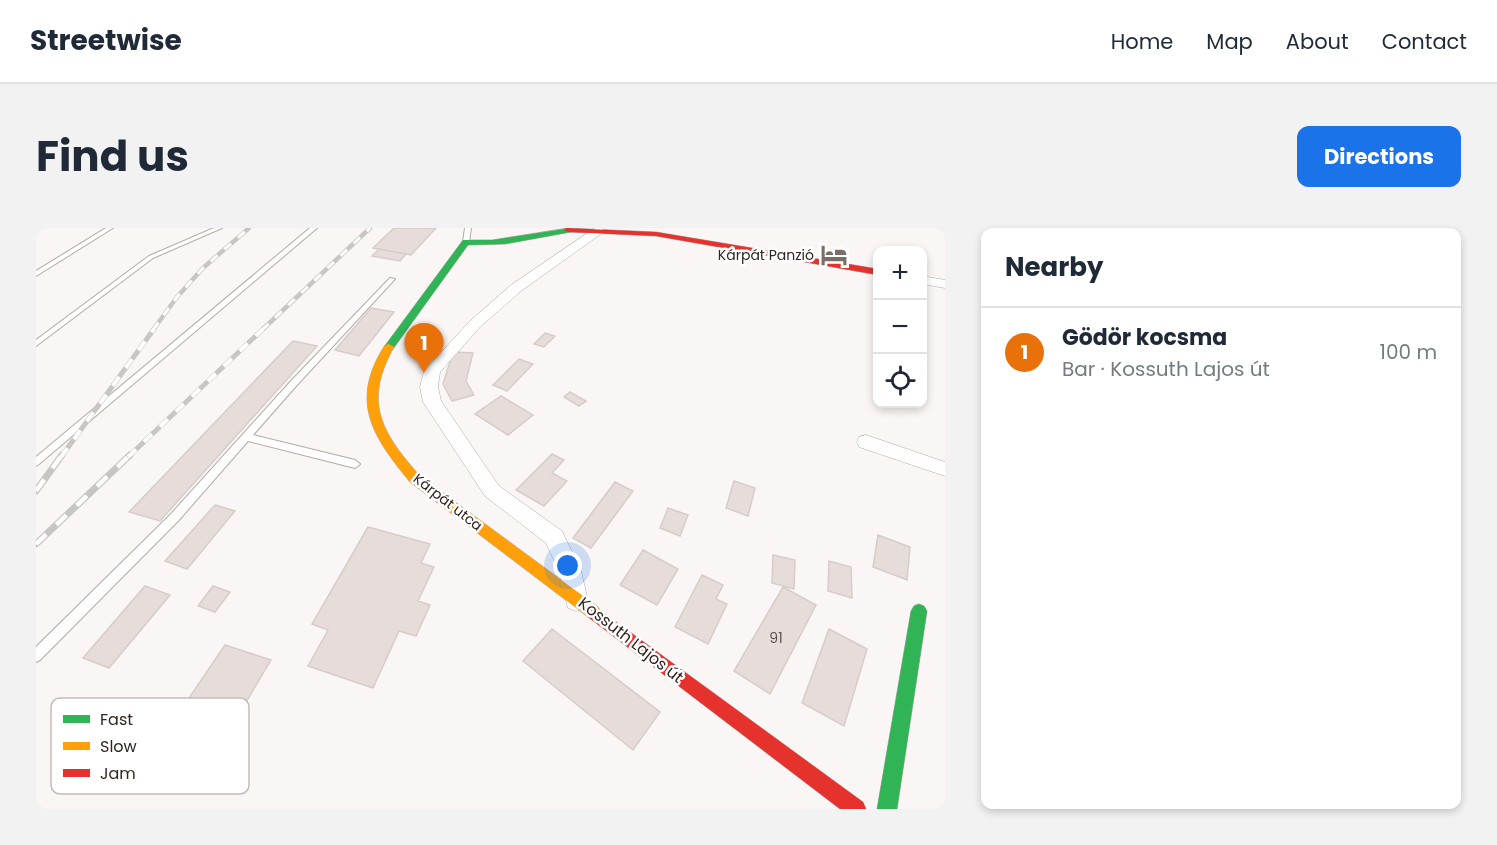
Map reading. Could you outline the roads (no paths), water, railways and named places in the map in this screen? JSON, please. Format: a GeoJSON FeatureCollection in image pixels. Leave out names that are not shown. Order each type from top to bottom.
{"type":"FeatureCollection","features":[{"type":"Feature","properties":{"kind":"street","name":"Kárpát utca"},"geometry":{"type":"LineString","coordinates":[[576,600],[415,479],[380,435],[370,392],[372,376],[381,358],[467,235],[492,245],[530,232],[599,231],[656,234],[873,271]]}},
{"type":"Feature","properties":{"kind":"street","name":"Kossuth Lajos út"},"geometry":{"type":"LineString","coordinates":[[599,231],[566,256],[516,288],[475,324],[432,371],[429,387],[432,402],[452,427],[492,491],[554,537],[570,571],[576,600],[855,809]]}},
{"type":"Feature","properties":{"kind":"street"},"geometry":{"type":"LineString","coordinates":[[927,281],[945,284]]}},
{"type":"Feature","properties":{"kind":"street"},"geometry":{"type":"LineString","coordinates":[[866,442],[945,469]]}},
{"type":"Feature","properties":{"kind":"street"},"geometry":{"type":"LineString","coordinates":[[887,809],[919,611]]}},
{"type":"Feature","properties":{"kind":"lane"},"geometry":{"type":"LineString","coordinates":[[36,274],[111,228]]}},
{"type":"Feature","properties":{"kind":"lane"},"geometry":{"type":"LineString","coordinates":[[36,344],[152,257],[219,228]]}},
{"type":"Feature","properties":{"kind":"lane"},"geometry":{"type":"LineString","coordinates":[[36,462],[314,228]]}},
{"type":"Feature","properties":{"kind":"lane"},"geometry":{"type":"LineString","coordinates":[[36,656],[175,517],[294,382],[392,279]]}},
{"type":"Feature","properties":{"kind":"lane"},"geometry":{"type":"LineString","coordinates":[[246,437],[355,464]]}},
{"type":"Feature","properties":{"kind":"railway"},"geometry":{"type":"LineString","coordinates":[[153,330],[177,297],[203,268],[249,228]]}},
{"type":"Feature","properties":{"kind":"railway"},"geometry":{"type":"LineString","coordinates":[[262,330],[370,228]]}},
{"type":"Feature","properties":{"kind":"railway"},"geometry":{"type":"LineString","coordinates":[[61,457],[154,329]]}},
{"type":"Feature","properties":{"kind":"railway"},"geometry":{"type":"LineString","coordinates":[[128,457],[263,329]]}},
{"type":"Feature","properties":{"kind":"railway"},"geometry":{"type":"LineString","coordinates":[[36,491],[62,455]]}},
{"type":"Feature","properties":{"kind":"railway"},"geometry":{"type":"LineString","coordinates":[[36,544],[130,455]]}},
{"type":"Feature","properties":{"kind":"place","name":"Kárpát Panzió"},"geometry":{"type":"Point","coordinates":[834,255]}},
{"type":"Feature","properties":{"kind":"place","name":"Gödör kocsma"},"geometry":{"type":"Point","coordinates":[424,373]}}]}
